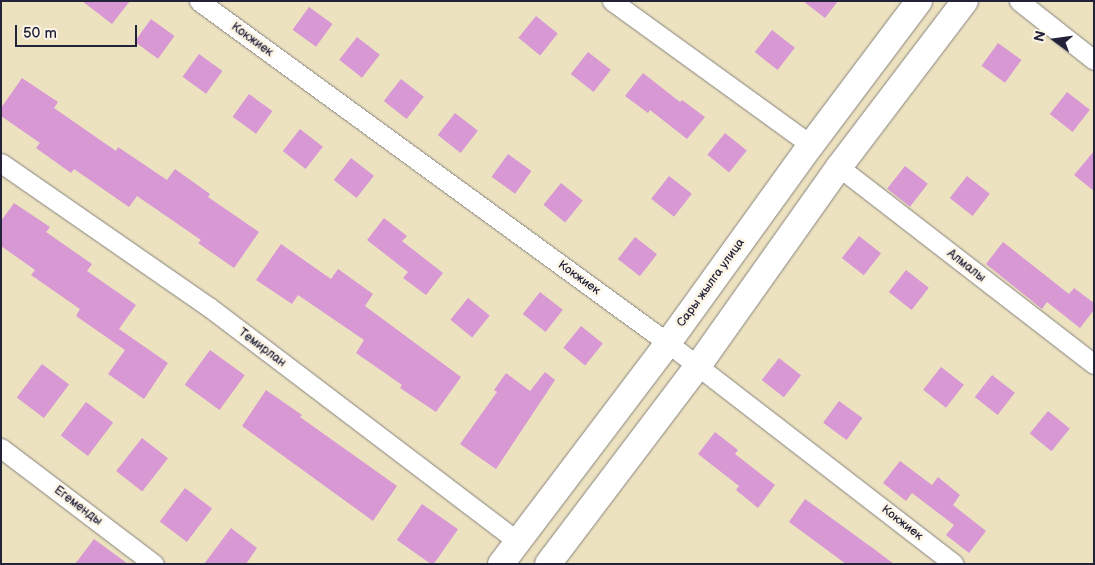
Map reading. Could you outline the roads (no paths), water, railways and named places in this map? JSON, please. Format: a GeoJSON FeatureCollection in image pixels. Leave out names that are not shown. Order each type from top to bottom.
{"type":"FeatureCollection","features":[{"type":"Feature","properties":{"kind":"street","name":"Кокжиек"},"geometry":{"type":"LineString","coordinates":[[199,1],[668,343],[954,564]]}},
{"type":"Feature","properties":{"kind":"street"},"geometry":{"type":"LineString","coordinates":[[612,1],[811,146]]}},
{"type":"Feature","properties":{"kind":"street","name":"Сары жылга улица"},"geometry":{"type":"LineString","coordinates":[[501,564],[668,343],[811,146],[920,1]]}},
{"type":"Feature","properties":{"kind":"street"},"geometry":{"type":"LineString","coordinates":[[548,564],[698,366],[839,167],[965,1]]}},
{"type":"Feature","properties":{"kind":"street"},"geometry":{"type":"LineString","coordinates":[[1019,1],[1094,60]]}},
{"type":"Feature","properties":{"kind":"street","name":"Темирлан"},"geometry":{"type":"LineString","coordinates":[[1,163],[209,307],[517,541]]}},
{"type":"Feature","properties":{"kind":"street","name":"Алмалы"},"geometry":{"type":"LineString","coordinates":[[839,167],[1094,364]]}},
{"type":"Feature","properties":{"kind":"street","name":"Егеменды"},"geometry":{"type":"LineString","coordinates":[[1,448],[154,564]]}}]}
